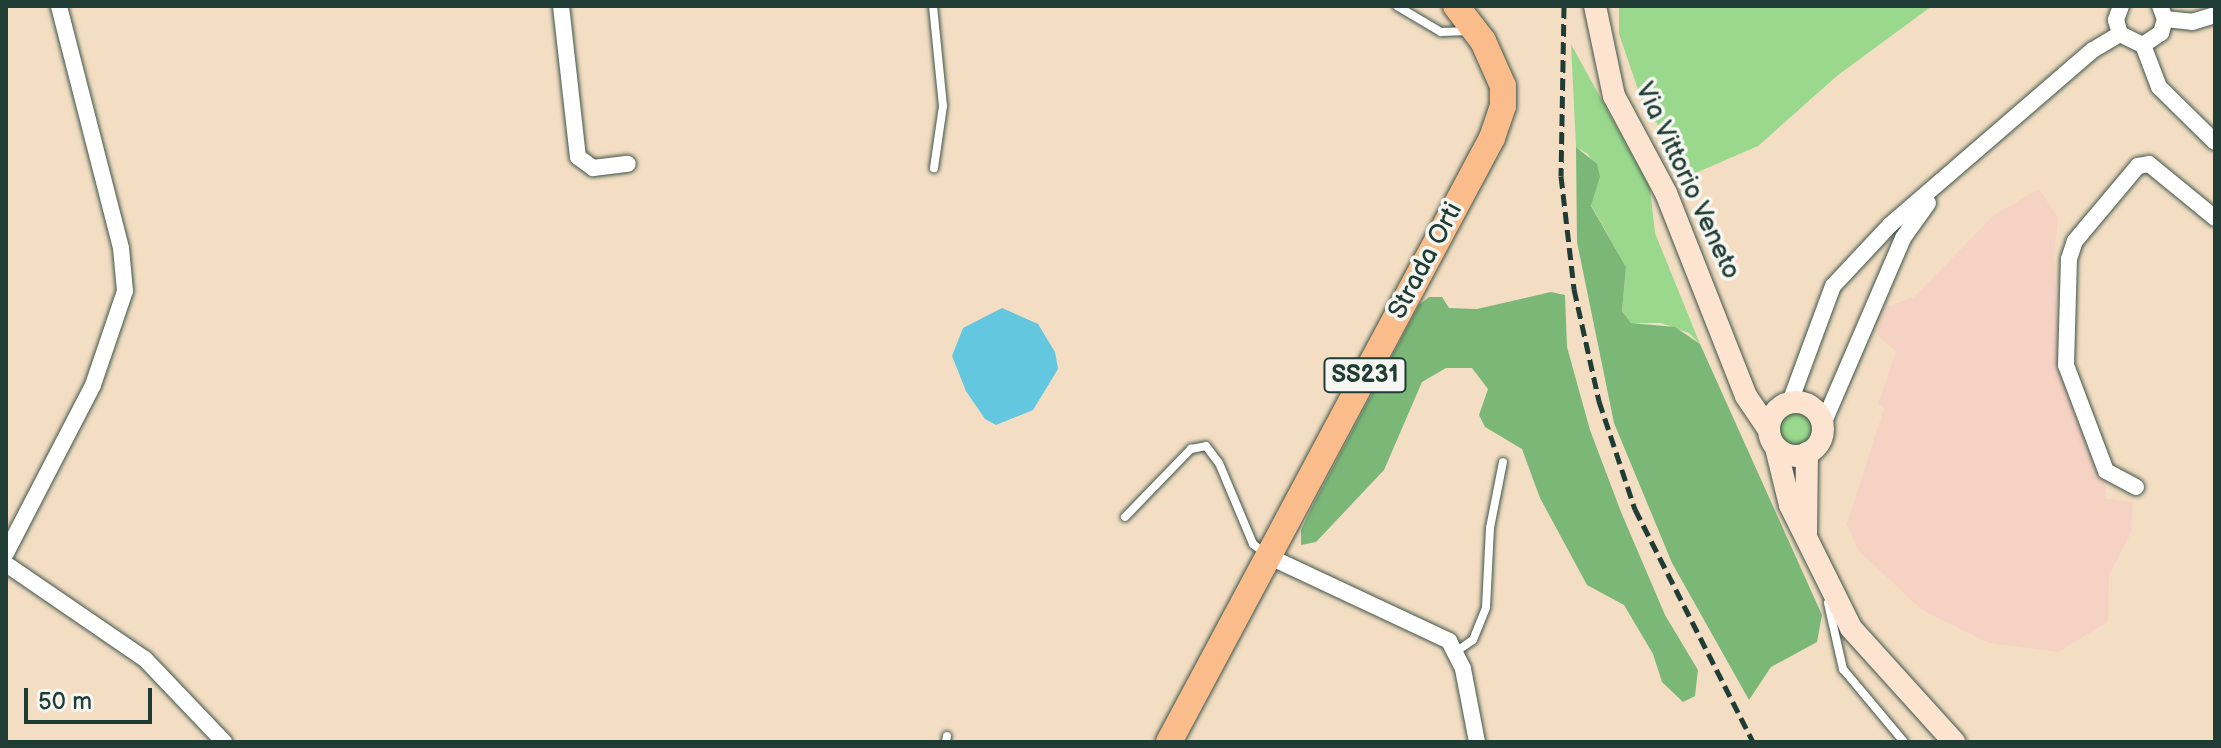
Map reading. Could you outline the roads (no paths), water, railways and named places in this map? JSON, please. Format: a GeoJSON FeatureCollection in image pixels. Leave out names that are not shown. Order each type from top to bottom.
{"type":"FeatureCollection","features":[{"type":"Feature","properties":{"kind":"main road","name":"Strada Orti"},"geometry":{"type":"LineString","coordinates":[[1169,742],[1492,138],[1503,106],[1503,86],[1474,29],[1456,6]]}},
{"type":"Feature","properties":{"kind":"main road","name":"Via Vittorio Veneto"},"geometry":{"type":"LineString","coordinates":[[1595,6],[1614,96],[1666,193],[1746,396],[1772,439]]}},
{"type":"Feature","properties":{"kind":"main road","name":"Via Vittorio Veneto"},"geometry":{"type":"LineString","coordinates":[[1741,377],[1762,398],[1786,403]]}},
{"type":"Feature","properties":{"kind":"main road"},"geometry":{"type":"LineString","coordinates":[[1772,439],[1791,456],[1807,453],[1820,441],[1823,424],[1807,404],[1786,403],[1772,439],[1784,487],[1825,583],[1872,656],[1954,742]]}},
{"type":"Feature","properties":{"kind":"main road"},"geometry":{"type":"LineString","coordinates":[[1806,535],[1807,453]]}},
{"type":"Feature","properties":{"kind":"street"},"geometry":{"type":"LineString","coordinates":[[6,553],[93,385],[125,291],[121,248],[59,6]]}},
{"type":"Feature","properties":{"kind":"street"},"geometry":{"type":"LineString","coordinates":[[561,6],[578,157],[593,168],[628,164]]}},
{"type":"Feature","properties":{"kind":"street"},"geometry":{"type":"LineString","coordinates":[[2121,6],[2116,20],[2120,34],[2143,45],[2159,87],[2215,142]]}},
{"type":"Feature","properties":{"kind":"street"},"geometry":{"type":"LineString","coordinates":[[2143,45],[2161,33],[2162,12],[2192,22],[2215,15]]}},
{"type":"Feature","properties":{"kind":"street"},"geometry":{"type":"LineString","coordinates":[[1786,403],[1833,286],[1890,225],[1941,185],[2093,50],[2120,34]]}},
{"type":"Feature","properties":{"kind":"street"},"geometry":{"type":"LineString","coordinates":[[2136,487],[2106,471],[2066,365],[2069,259],[2075,241],[2138,166],[2149,164],[2215,218]]}},
{"type":"Feature","properties":{"kind":"street"},"geometry":{"type":"LineString","coordinates":[[1823,424],[1903,238],[1941,185]]}},
{"type":"Feature","properties":{"kind":"street"},"geometry":{"type":"LineString","coordinates":[[1270,557],[1449,641],[1457,651],[1477,742]]}},
{"type":"Feature","properties":{"kind":"street"},"geometry":{"type":"LineString","coordinates":[[6,564],[145,659],[224,742]]}},
{"type":"Feature","properties":{"kind":"lane"},"geometry":{"type":"LineString","coordinates":[[933,6],[943,106],[934,168]]}},
{"type":"Feature","properties":{"kind":"lane"},"geometry":{"type":"LineString","coordinates":[[1397,6],[1441,32],[1474,29]]}},
{"type":"Feature","properties":{"kind":"lane"},"geometry":{"type":"LineString","coordinates":[[1125,517],[1191,449],[1206,446],[1219,463],[1253,544],[1270,557]]}},
{"type":"Feature","properties":{"kind":"lane"},"geometry":{"type":"LineString","coordinates":[[1457,651],[1473,640],[1486,607],[1490,528],[1503,462]]}},
{"type":"Feature","properties":{"kind":"lane"},"geometry":{"type":"LineString","coordinates":[[1825,583],[1843,669],[1904,742]]}},
{"type":"Feature","properties":{"kind":"water"},"geometry":{"type":"Polygon","coordinates":[[[1002,308],[1038,324],[1055,352],[1058,369],[1033,410],[996,425],[985,419],[966,391],[952,356],[963,328],[1002,308]]]}},
{"type":"Feature","properties":{"kind":"railway"},"geometry":{"type":"LineString","coordinates":[[1564,6],[1561,176],[1574,289],[1599,401],[1635,509],[1753,742]]}}]}
